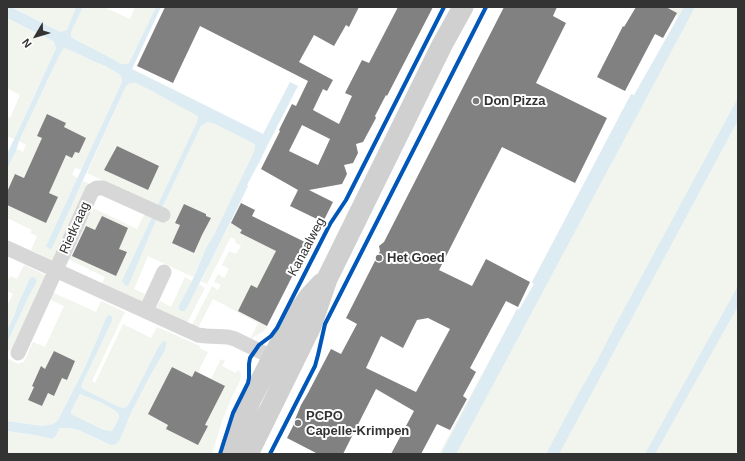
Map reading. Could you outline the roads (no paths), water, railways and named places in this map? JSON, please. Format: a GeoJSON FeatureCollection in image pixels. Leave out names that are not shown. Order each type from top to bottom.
{"type":"FeatureCollection","features":[{"type":"Feature","properties":{"kind":"main road"},"geometry":{"type":"LineString","coordinates":[[248,454],[311,326],[327,278],[439,52],[463,7]]}},
{"type":"Feature","properties":{"kind":"main road"},"geometry":{"type":"LineString","coordinates":[[230,454],[231,446],[251,399],[290,324],[309,297],[327,278]]}},
{"type":"Feature","properties":{"kind":"street","name":"Rietkraag"},"geometry":{"type":"LineString","coordinates":[[18,353],[90,193],[94,189],[103,188],[163,215]]}},
{"type":"Feature","properties":{"kind":"street","name":"Rietkraag"},"geometry":{"type":"LineString","coordinates":[[7,248],[198,335],[228,336],[235,338],[292,367]]}},
{"type":"Feature","properties":{"kind":"street"},"geometry":{"type":"LineString","coordinates":[[146,311],[164,272]]}},
{"type":"Feature","properties":{"kind":"place","name":"Don Pizza"},"geometry":{"type":"Point","coordinates":[476,101]}},
{"type":"Feature","properties":{"kind":"place","name":"Het Goed"},"geometry":{"type":"Point","coordinates":[379,258]}},
{"type":"Feature","properties":{"kind":"place","name":"PCPO Capelle-Krimpen"},"geometry":{"type":"Point","coordinates":[298,423]}}]}
